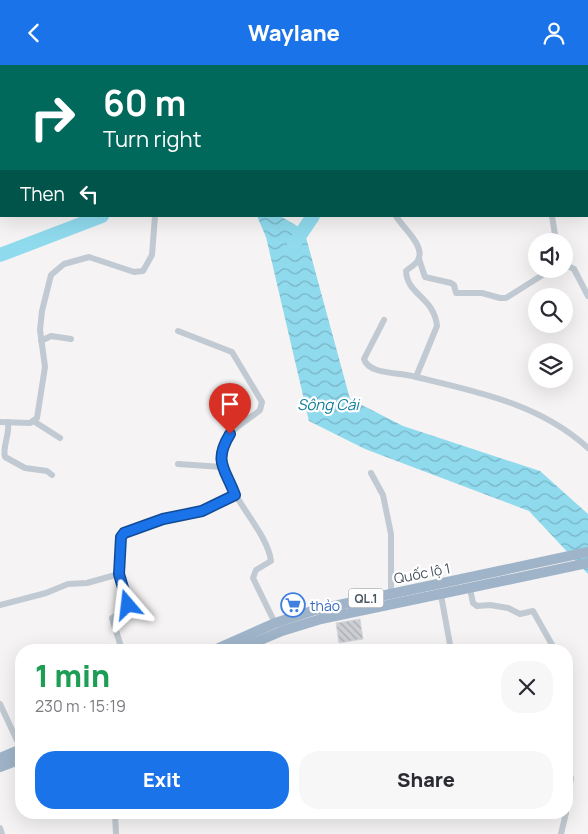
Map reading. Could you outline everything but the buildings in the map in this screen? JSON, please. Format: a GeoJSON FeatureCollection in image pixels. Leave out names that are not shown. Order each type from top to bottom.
{"type":"FeatureCollection","features":[{"type":"Feature","properties":{"kind":"highway","name":"QL.1"},"geometry":{"type":"LineString","coordinates":[[525,569],[588,552]]}},
{"type":"Feature","properties":{"kind":"highway","name":"QL.1"},"geometry":{"type":"LineString","coordinates":[[525,569],[588,563]]}},
{"type":"Feature","properties":{"kind":"highway","name":"Quốc lộ 1"},"geometry":{"type":"LineString","coordinates":[[228,644],[275,623],[315,610],[392,593],[525,569]]}},
{"type":"Feature","properties":{"kind":"highway","name":"Quốc lộ 1"},"geometry":{"type":"LineString","coordinates":[[252,644],[282,631],[321,619],[470,589],[525,569]]}},
{"type":"Feature","properties":{"kind":"highway"},"geometry":{"type":"LineString","coordinates":[[0,758],[15,752]]}},
{"type":"Feature","properties":{"kind":"highway"},"geometry":{"type":"LineString","coordinates":[[0,767],[15,761]]}},
{"type":"Feature","properties":{"kind":"street"},"geometry":{"type":"LineString","coordinates":[[35,422],[44,373],[41,341],[42,311],[49,279],[54,272],[64,265],[89,257],[134,272],[143,271],[152,255],[155,217]]}},
{"type":"Feature","properties":{"kind":"street"},"geometry":{"type":"LineString","coordinates":[[397,217],[414,238],[425,277],[451,283],[454,285],[456,293],[482,293],[500,298],[518,291],[538,278]]}},
{"type":"Feature","properties":{"kind":"street"},"geometry":{"type":"LineString","coordinates":[[552,217],[555,233]]}},
{"type":"Feature","properties":{"kind":"street"},"geometry":{"type":"LineString","coordinates":[[416,377],[437,326],[431,306],[416,293],[406,275],[406,271],[419,259]]}},
{"type":"Feature","properties":{"kind":"street"},"geometry":{"type":"LineString","coordinates":[[573,268],[584,281],[588,296]]}},
{"type":"Feature","properties":{"kind":"street"},"geometry":{"type":"LineString","coordinates":[[384,320],[370,344],[364,362],[386,373],[416,377],[479,392],[514,403],[562,427],[588,447]]}},
{"type":"Feature","properties":{"kind":"street"},"geometry":{"type":"LineString","coordinates":[[178,331],[232,352],[262,402],[260,410],[230,434],[221,451],[222,467],[235,495],[251,517],[271,557],[270,563],[256,570],[253,577],[275,623]]}},
{"type":"Feature","properties":{"kind":"street"},"geometry":{"type":"LineString","coordinates":[[41,341],[51,336],[71,339]]}},
{"type":"Feature","properties":{"kind":"street"},"geometry":{"type":"LineString","coordinates":[[0,422],[35,422],[60,437]]}},
{"type":"Feature","properties":{"kind":"street"},"geometry":{"type":"LineString","coordinates":[[8,422],[10,431],[4,451],[5,457],[25,468],[47,471],[52,475]]}},
{"type":"Feature","properties":{"kind":"street"},"geometry":{"type":"LineString","coordinates":[[178,464],[222,467]]}},
{"type":"Feature","properties":{"kind":"street"},"geometry":{"type":"LineString","coordinates":[[371,473],[383,495],[391,534],[392,593]]}},
{"type":"Feature","properties":{"kind":"street"},"geometry":{"type":"LineString","coordinates":[[120,644],[112,621],[113,615],[128,608],[119,574],[121,537],[124,533],[163,519],[202,511],[235,495]]}},
{"type":"Feature","properties":{"kind":"street"},"geometry":{"type":"LineString","coordinates":[[0,605],[46,593],[68,584],[87,583],[119,574]]}},
{"type":"Feature","properties":{"kind":"street"},"geometry":{"type":"LineString","coordinates":[[470,589],[473,603],[477,606],[508,607],[520,614],[533,611],[552,644]]}},
{"type":"Feature","properties":{"kind":"street"},"geometry":{"type":"LineString","coordinates":[[440,595],[450,644]]}},
{"type":"Feature","properties":{"kind":"street"},"geometry":{"type":"LineString","coordinates":[[0,704],[15,736]]}},
{"type":"Feature","properties":{"kind":"street"},"geometry":{"type":"LineString","coordinates":[[115,819],[116,834]]}},
{"type":"Feature","properties":{"kind":"street"},"geometry":{"type":"LineString","coordinates":[[561,834],[564,819]]}},
{"type":"Feature","properties":{"kind":"street"},"geometry":{"type":"LineString","coordinates":[[0,828],[2,834]]}},
{"type":"Feature","properties":{"kind":"water","name":"Sông Cái"},"geometry":{"type":"Polygon","coordinates":[[[257,217],[282,217],[304,230],[350,399],[403,426],[540,471],[588,514],[588,574],[529,511],[365,449],[309,421],[266,237],[257,217]]]}},
{"type":"Feature","properties":{"kind":"waterway","name":"Sông Cái"},"geometry":{"type":"LineString","coordinates":[[0,255],[99,217]]}},
{"type":"Feature","properties":{"kind":"waterway"},"geometry":{"type":"LineString","coordinates":[[294,244],[312,217]]}},
{"type":"Feature","properties":{"kind":"place","name":"thảo"},"geometry":{"type":"Point","coordinates":[293,605]}},
{"type":"Feature","properties":{"kind":"route"},"geometry":{"type":"LineString","coordinates":[[128,605],[118,565],[121,537],[124,533],[163,519],[202,511],[235,495],[220,459],[221,451],[230,434]]}}]}
